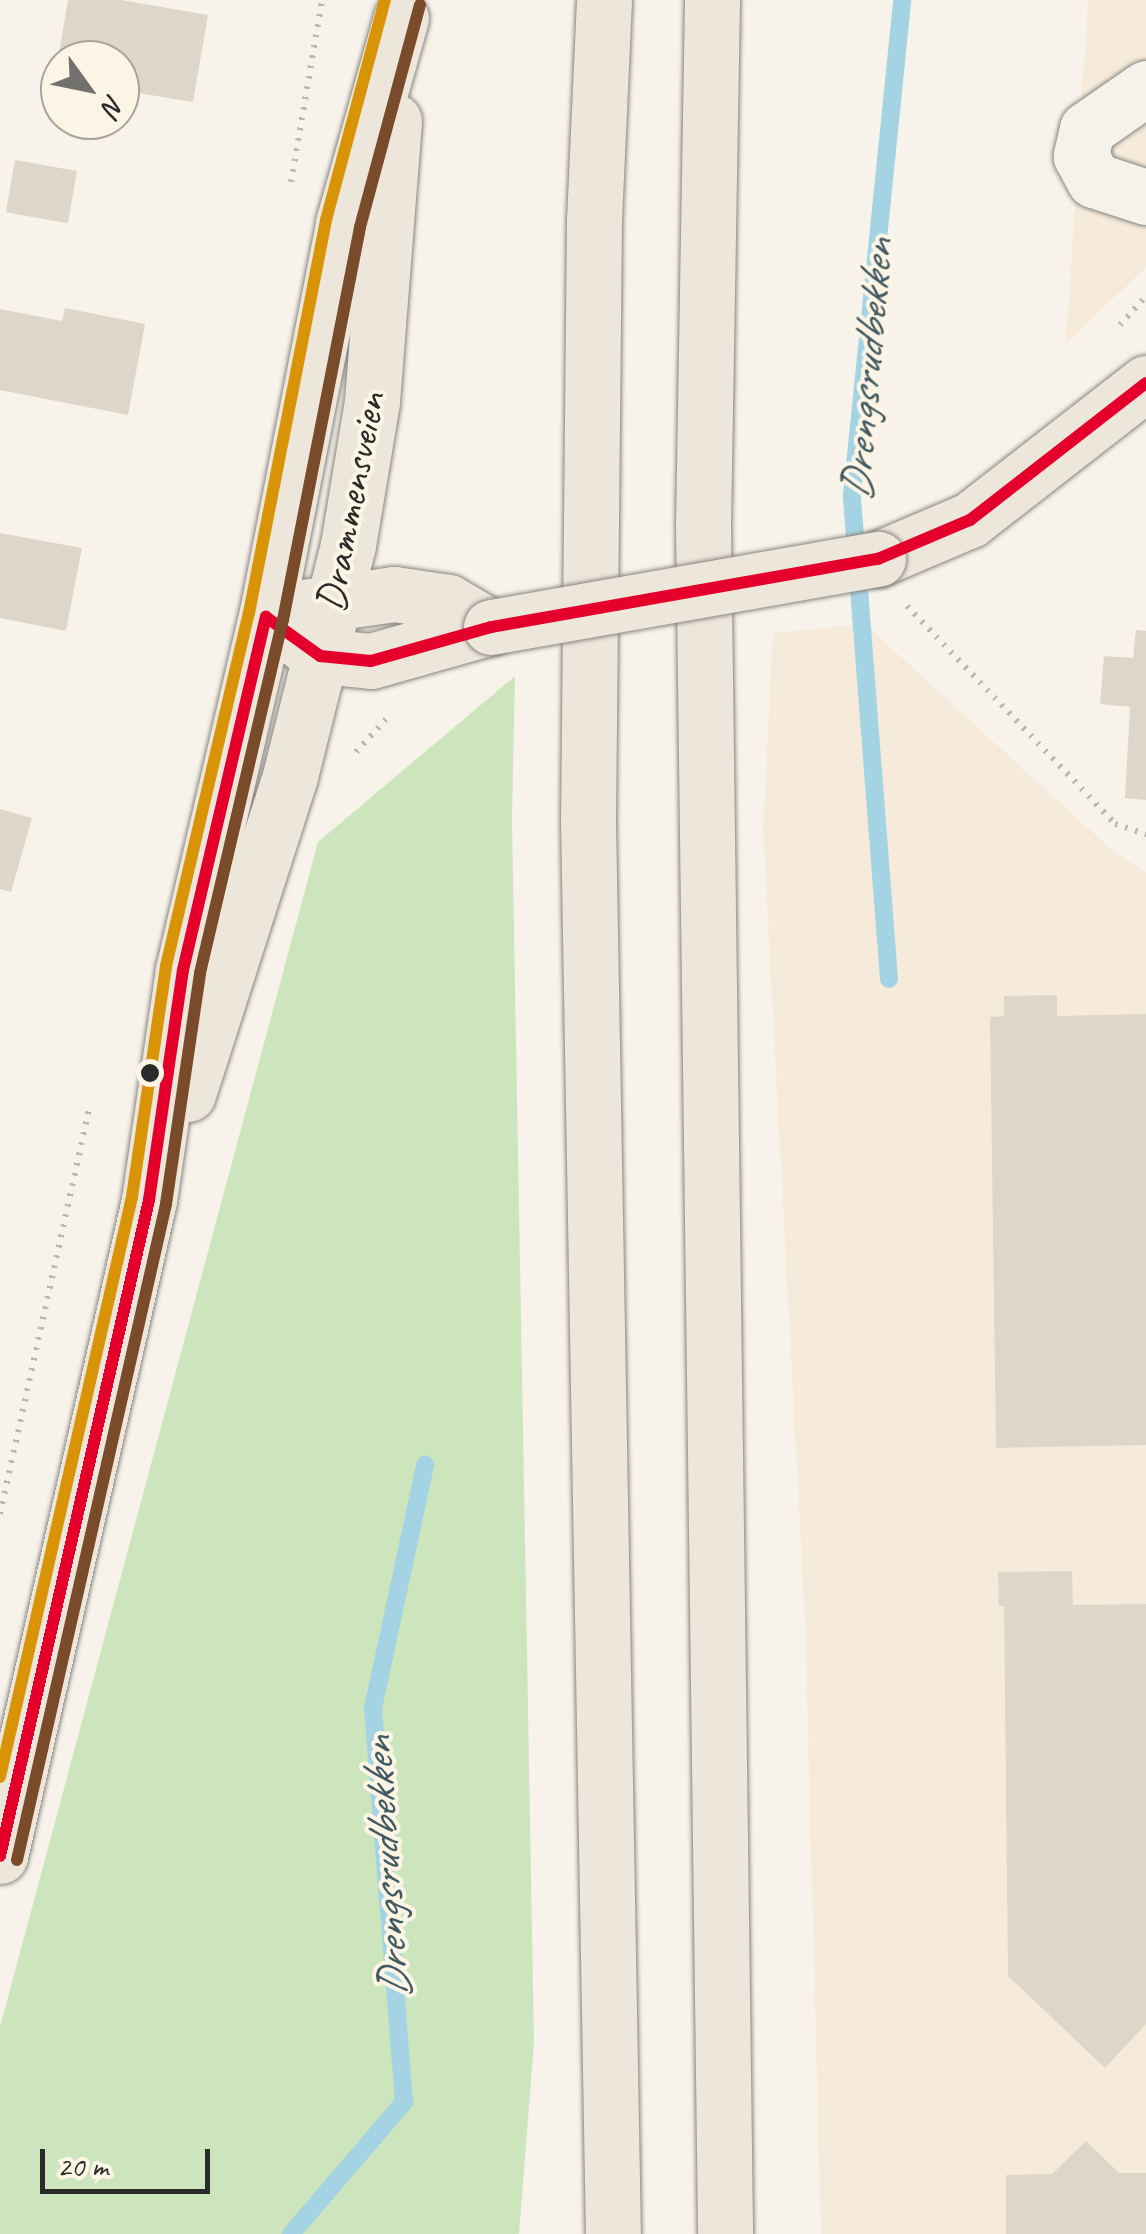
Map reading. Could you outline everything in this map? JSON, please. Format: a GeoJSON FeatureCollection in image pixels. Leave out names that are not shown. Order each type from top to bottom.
{"type":"FeatureCollection","features":[{"type":"Feature","properties":{"kind":"main road"},"geometry":{"type":"LineString","coordinates":[[604,0],[594,220],[588,820],[613,2234]]}},
{"type":"Feature","properties":{"kind":"main road"},"geometry":{"type":"LineString","coordinates":[[712,0],[703,524],[725,2234]]}},
{"type":"Feature","properties":{"kind":"main road","name":"Drammensveien"},"geometry":{"type":"LineString","coordinates":[[149,1200],[229,981],[334,599],[372,401],[402,9]]}},
{"type":"Feature","properties":{"kind":"main road","name":"Drammensveien"},"geometry":{"type":"LineString","coordinates":[[0,1856],[149,1200],[183,970],[266,617],[343,223],[402,9]]}},
{"type":"Feature","properties":{"kind":"main road"},"geometry":{"type":"LineString","coordinates":[[266,617],[320,656],[371,661],[458,625],[886,574],[970,520],[1146,383]]}},
{"type":"Feature","properties":{"kind":"main road"},"geometry":{"type":"LineString","coordinates":[[266,617],[334,599],[394,594],[458,625]]}},
{"type":"Feature","properties":{"kind":"main road"},"geometry":{"type":"LineString","coordinates":[[577,2234],[606,1944]]}},
{"type":"Feature","properties":{"kind":"lane"},"geometry":{"type":"LineString","coordinates":[[1146,88],[1087,130],[1082,156],[1094,180],[1146,197]]}},
{"type":"Feature","properties":{"kind":"path"},"geometry":{"type":"LineString","coordinates":[[1120,326],[1146,296]]}},
{"type":"Feature","properties":{"kind":"path"},"geometry":{"type":"LineString","coordinates":[[886,574],[930,637],[1115,824],[1146,834]]}},
{"type":"Feature","properties":{"kind":"path"},"geometry":{"type":"LineString","coordinates":[[353,755],[391,714]]}},
{"type":"Feature","properties":{"kind":"path"},"geometry":{"type":"LineString","coordinates":[[0,1514],[90,1104]]}},
{"type":"Feature","properties":{"kind":"shaded area"},"geometry":{"type":"Polygon","coordinates":[[[1088,0],[1146,0],[1146,267],[1066,344],[1088,0]]]}},
{"type":"Feature","properties":{"kind":"shaded area"},"geometry":{"type":"Polygon","coordinates":[[[865,624],[1114,852],[1146,872],[1146,2234],[821,2234],[805,1620],[763,828],[773,633],[865,624]]]}},
{"type":"Feature","properties":{"kind":"green space"},"geometry":{"type":"Polygon","coordinates":[[[515,676],[512,819],[534,2042],[519,2234],[0,2234],[0,2027],[318,842],[515,676]]]}},
{"type":"Feature","properties":{"kind":"building"},"geometry":{"type":"Polygon","coordinates":[[[68,0],[121,0],[208,15],[193,102],[140,93],[140,40],[61,40],[68,0]]]}},
{"type":"Feature","properties":{"kind":"building"},"geometry":{"type":"Polygon","coordinates":[[[15,160],[77,171],[68,223],[6,212],[15,160]]]}},
{"type":"Feature","properties":{"kind":"building"},"geometry":{"type":"Polygon","coordinates":[[[65,308],[145,324],[128,415],[0,390],[0,309],[62,321],[65,308]]]}},
{"type":"Feature","properties":{"kind":"building"},"geometry":{"type":"Polygon","coordinates":[[[0,533],[82,548],[66,631],[0,618],[0,533]]]}},
{"type":"Feature","properties":{"kind":"building"},"geometry":{"type":"Polygon","coordinates":[[[1136,630],[1146,631],[1146,800],[1125,798],[1130,707],[1100,704],[1104,656],[1133,658],[1136,630]]]}},
{"type":"Feature","properties":{"kind":"building"},"geometry":{"type":"Polygon","coordinates":[[[0,809],[32,818],[11,892],[0,889],[0,809]]]}},
{"type":"Feature","properties":{"kind":"building"},"geometry":{"type":"Polygon","coordinates":[[[1057,995],[1057,1016],[1146,1014],[1146,1445],[996,1448],[990,1017],[1004,1016],[1004,996],[1057,995]]]}},
{"type":"Feature","properties":{"kind":"building"},"geometry":{"type":"Polygon","coordinates":[[[1072,1571],[1073,1605],[1146,1604],[1146,2024],[1105,2068],[1008,1976],[1004,1606],[999,1606],[998,1572],[1072,1571]]]}},
{"type":"Feature","properties":{"kind":"building"},"geometry":{"type":"Polygon","coordinates":[[[1086,2141],[1119,2173],[1146,2173],[1146,2234],[1006,2234],[1006,2175],[1052,2174],[1086,2141]]]}},
{"type":"Feature","properties":{"kind":"waterway","name":"Drengsrudbekken"},"geometry":{"type":"LineString","coordinates":[[889,979],[852,495],[902,0]]}},
{"type":"Feature","properties":{"kind":"waterway","name":"Drengsrudbekken"},"geometry":{"type":"LineString","coordinates":[[291,2234],[404,2102],[373,1708],[425,1465]]}},
{"type":"Feature","properties":{"kind":"transit line"},"geometry":{"type":"LineString","coordinates":[[0,1777],[132,1197],[166,966],[249,613],[326,220],[385,0]]}},
{"type":"Feature","properties":{"kind":"transit line"},"geometry":{"type":"LineString","coordinates":[[17,1860],[166,1204],[200,973],[283,620],[360,227],[420,5]]}},
{"type":"Feature","properties":{"kind":"transit line"},"geometry":{"type":"LineString","coordinates":[[266,617],[320,656],[371,661],[491,627],[878,559],[970,520],[1146,383]]}},
{"type":"Feature","properties":{"kind":"transit line"},"geometry":{"type":"LineString","coordinates":[[0,1856],[149,1200],[183,970],[266,617]]}}]}
